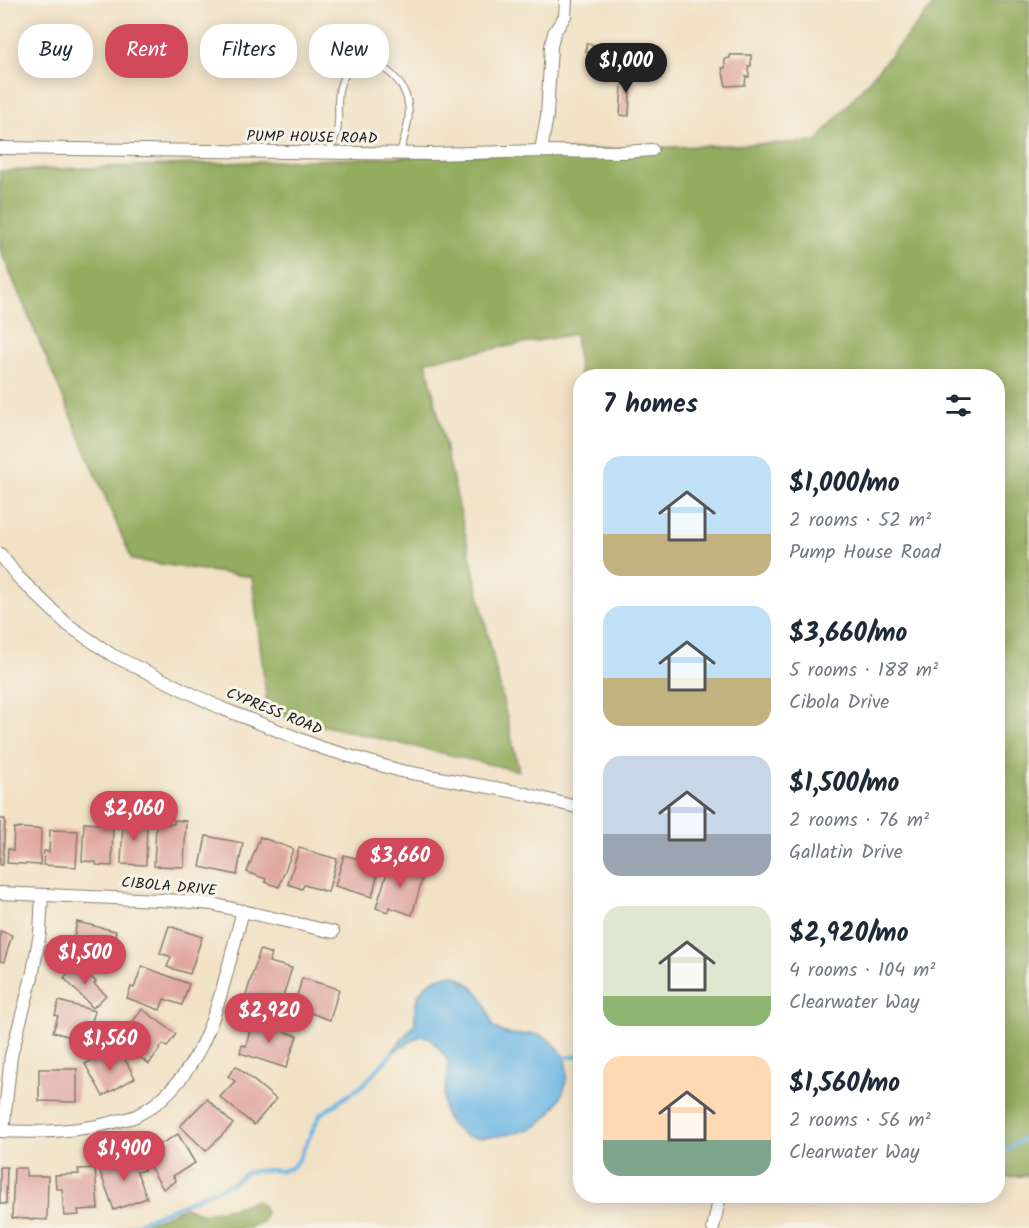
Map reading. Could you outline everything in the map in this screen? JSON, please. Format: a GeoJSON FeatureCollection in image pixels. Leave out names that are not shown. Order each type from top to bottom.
{"type":"FeatureCollection","features":[{"type":"Feature","properties":{"kind":"street"},"geometry":{"type":"LineString","coordinates":[[542,151],[547,116],[551,46],[554,33],[565,16],[566,0]]}},
{"type":"Feature","properties":{"kind":"street","name":"PUMP HOUSE ROAD"},"geometry":{"type":"LineString","coordinates":[[0,148],[400,154],[652,150]]}},
{"type":"Feature","properties":{"kind":"street","name":"CYPRESS ROAD"},"geometry":{"type":"LineString","coordinates":[[0,554],[18,577],[68,625],[112,655],[221,708],[322,748],[401,771],[522,793],[573,806]]}},
{"type":"Feature","properties":{"kind":"street","name":"CIBOLA DRIVE"},"geometry":{"type":"LineString","coordinates":[[0,893],[212,904],[333,932]]}},
{"type":"Feature","properties":{"kind":"street"},"geometry":{"type":"LineString","coordinates":[[42,895],[40,933],[33,977],[11,1056],[1,1131],[35,1132],[94,1128],[135,1116],[163,1097],[189,1070],[203,1043],[214,1016],[243,911]]}},
{"type":"Feature","properties":{"kind":"street"},"geometry":{"type":"LineString","coordinates":[[714,1228],[719,1203]]}},
{"type":"Feature","properties":{"kind":"lane"},"geometry":{"type":"LineString","coordinates":[[327,153],[337,133],[337,94],[341,83],[353,67],[363,64],[386,68],[405,88],[410,119],[400,154]]}},
{"type":"Feature","properties":{"kind":"green space"},"geometry":{"type":"Polygon","coordinates":[[[938,0],[1029,0],[1029,1175],[1005,1177],[1005,369],[579,369],[575,334],[426,361],[519,771],[268,713],[252,577],[132,560],[0,249],[0,171],[816,142],[938,0]]]}},
{"type":"Feature","properties":{"kind":"green space"},"geometry":{"type":"Polygon","coordinates":[[[256,1200],[264,1207],[266,1213],[262,1222],[248,1228],[136,1228],[185,1207],[202,1214],[256,1200]]]}},
{"type":"Feature","properties":{"kind":"water"},"geometry":{"type":"Polygon","coordinates":[[[453,974],[480,995],[493,1027],[504,1033],[540,1035],[553,1043],[561,1053],[566,1063],[565,1086],[555,1108],[538,1125],[524,1131],[482,1138],[465,1135],[448,1120],[445,1112],[443,1105],[448,1063],[443,1053],[429,1037],[420,1036],[390,1054],[415,1024],[416,1004],[422,990],[434,980],[453,974]]]}},
{"type":"Feature","properties":{"kind":"building"},"geometry":{"type":"Polygon","coordinates":[[[586,44],[623,47],[623,56],[586,52],[586,44]]]}},
{"type":"Feature","properties":{"kind":"building"},"geometry":{"type":"Polygon","coordinates":[[[730,55],[751,55],[751,66],[748,66],[749,77],[746,76],[745,85],[726,86],[722,68],[725,68],[725,59],[730,58],[730,55]]]}},
{"type":"Feature","properties":{"kind":"building"},"geometry":{"type":"Polygon","coordinates":[[[623,72],[631,73],[629,116],[620,115],[623,72]]]}},
{"type":"Feature","properties":{"kind":"building"},"geometry":{"type":"Polygon","coordinates":[[[0,819],[5,819],[3,865],[0,865],[0,819]]]}},
{"type":"Feature","properties":{"kind":"building"},"geometry":{"type":"Polygon","coordinates":[[[123,819],[147,820],[146,865],[121,864],[123,819]]]}},
{"type":"Feature","properties":{"kind":"building"},"geometry":{"type":"Polygon","coordinates":[[[174,820],[186,821],[184,867],[154,866],[156,824],[174,824],[174,820]]]}},
{"type":"Feature","properties":{"kind":"building"},"geometry":{"type":"Polygon","coordinates":[[[84,823],[113,825],[112,866],[82,861],[84,823]]]}},
{"type":"Feature","properties":{"kind":"building"},"geometry":{"type":"Polygon","coordinates":[[[14,828],[41,829],[40,865],[7,863],[8,849],[13,850],[14,828]]]}},
{"type":"Feature","properties":{"kind":"building"},"geometry":{"type":"Polygon","coordinates":[[[50,830],[78,831],[76,867],[43,865],[44,851],[49,852],[50,830]]]}},
{"type":"Feature","properties":{"kind":"building"},"geometry":{"type":"Polygon","coordinates":[[[206,836],[243,843],[237,875],[200,867],[206,836]]]}},
{"type":"Feature","properties":{"kind":"building"},"geometry":{"type":"Polygon","coordinates":[[[260,837],[293,849],[279,887],[247,872],[260,837]]]}},
{"type":"Feature","properties":{"kind":"building"},"geometry":{"type":"Polygon","coordinates":[[[299,848],[337,859],[328,892],[304,885],[302,889],[288,884],[299,848]]]}},
{"type":"Feature","properties":{"kind":"building"},"geometry":{"type":"Polygon","coordinates":[[[344,855],[380,865],[372,897],[335,886],[344,855]]]}},
{"type":"Feature","properties":{"kind":"building"},"geometry":{"type":"Polygon","coordinates":[[[390,863],[424,873],[412,915],[389,907],[388,912],[376,908],[390,863]]]}},
{"type":"Feature","properties":{"kind":"building"},"geometry":{"type":"Polygon","coordinates":[[[77,922],[116,931],[110,961],[71,952],[77,922]]]}},
{"type":"Feature","properties":{"kind":"building"},"geometry":{"type":"Polygon","coordinates":[[[169,926],[202,937],[190,974],[167,967],[171,957],[160,953],[169,926]]]}},
{"type":"Feature","properties":{"kind":"building"},"geometry":{"type":"Polygon","coordinates":[[[0,931],[12,935],[4,962],[0,961],[0,931]]]}},
{"type":"Feature","properties":{"kind":"building"},"geometry":{"type":"Polygon","coordinates":[[[260,950],[272,954],[269,962],[292,968],[278,1012],[244,1001],[260,950]]]}},
{"type":"Feature","properties":{"kind":"building"},"geometry":{"type":"Polygon","coordinates":[[[78,964],[106,995],[93,1008],[64,978],[78,964]]]}},
{"type":"Feature","properties":{"kind":"building"},"geometry":{"type":"Polygon","coordinates":[[[142,966],[189,984],[182,1005],[164,999],[160,1010],[127,998],[131,987],[134,988],[142,966]]]}},
{"type":"Feature","properties":{"kind":"building"},"geometry":{"type":"Polygon","coordinates":[[[302,978],[339,989],[330,1020],[294,1007],[302,978]]]}},
{"type":"Feature","properties":{"kind":"building"},"geometry":{"type":"Polygon","coordinates":[[[59,1001],[95,1011],[86,1041],[53,1032],[58,1016],[55,1015],[59,1001]]]}},
{"type":"Feature","properties":{"kind":"building"},"geometry":{"type":"Polygon","coordinates":[[[142,1009],[176,1034],[167,1047],[163,1044],[149,1064],[137,1055],[140,1051],[121,1038],[142,1009]]]}},
{"type":"Feature","properties":{"kind":"building"},"geometry":{"type":"Polygon","coordinates":[[[252,1020],[297,1036],[286,1068],[240,1053],[242,1045],[246,1046],[252,1020]]]}},
{"type":"Feature","properties":{"kind":"building"},"geometry":{"type":"Polygon","coordinates":[[[120,1050],[135,1078],[103,1096],[85,1064],[104,1054],[106,1057],[120,1050]]]}},
{"type":"Feature","properties":{"kind":"building"},"geometry":{"type":"Polygon","coordinates":[[[236,1066],[276,1099],[254,1125],[220,1097],[235,1081],[228,1076],[236,1066]]]}},
{"type":"Feature","properties":{"kind":"building"},"geometry":{"type":"Polygon","coordinates":[[[39,1069],[77,1069],[77,1102],[39,1101],[39,1069]]]}},
{"type":"Feature","properties":{"kind":"building"},"geometry":{"type":"Polygon","coordinates":[[[207,1099],[233,1124],[206,1151],[180,1126],[207,1099]]]}},
{"type":"Feature","properties":{"kind":"building"},"geometry":{"type":"Polygon","coordinates":[[[178,1134],[195,1163],[173,1176],[176,1181],[163,1189],[143,1154],[178,1134]]]}},
{"type":"Feature","properties":{"kind":"building"},"geometry":{"type":"Polygon","coordinates":[[[138,1155],[144,1170],[137,1172],[147,1198],[114,1210],[99,1169],[138,1155]]]}},
{"type":"Feature","properties":{"kind":"building"},"geometry":{"type":"Polygon","coordinates":[[[0,1167],[7,1167],[6,1204],[0,1204],[0,1167]]]}},
{"type":"Feature","properties":{"kind":"building"},"geometry":{"type":"Polygon","coordinates":[[[14,1168],[26,1168],[26,1176],[48,1176],[47,1220],[12,1218],[14,1168]]]}},
{"type":"Feature","properties":{"kind":"building"},"geometry":{"type":"Polygon","coordinates":[[[95,1168],[98,1209],[78,1210],[79,1215],[64,1216],[62,1189],[56,1189],[55,1175],[79,1174],[78,1169],[95,1168]]]}},
{"type":"Feature","properties":{"kind":"waterway"},"geometry":{"type":"LineString","coordinates":[[127,1228],[234,1182],[247,1172],[281,1171],[291,1168],[298,1161],[320,1115],[365,1083],[393,1052]]}},
{"type":"Feature","properties":{"kind":"waterway"},"geometry":{"type":"LineString","coordinates":[[561,1058],[573,1057]]}},
{"type":"Feature","properties":{"kind":"waterway"},"geometry":{"type":"LineString","coordinates":[[1005,1151],[1029,1135]]}}]}
